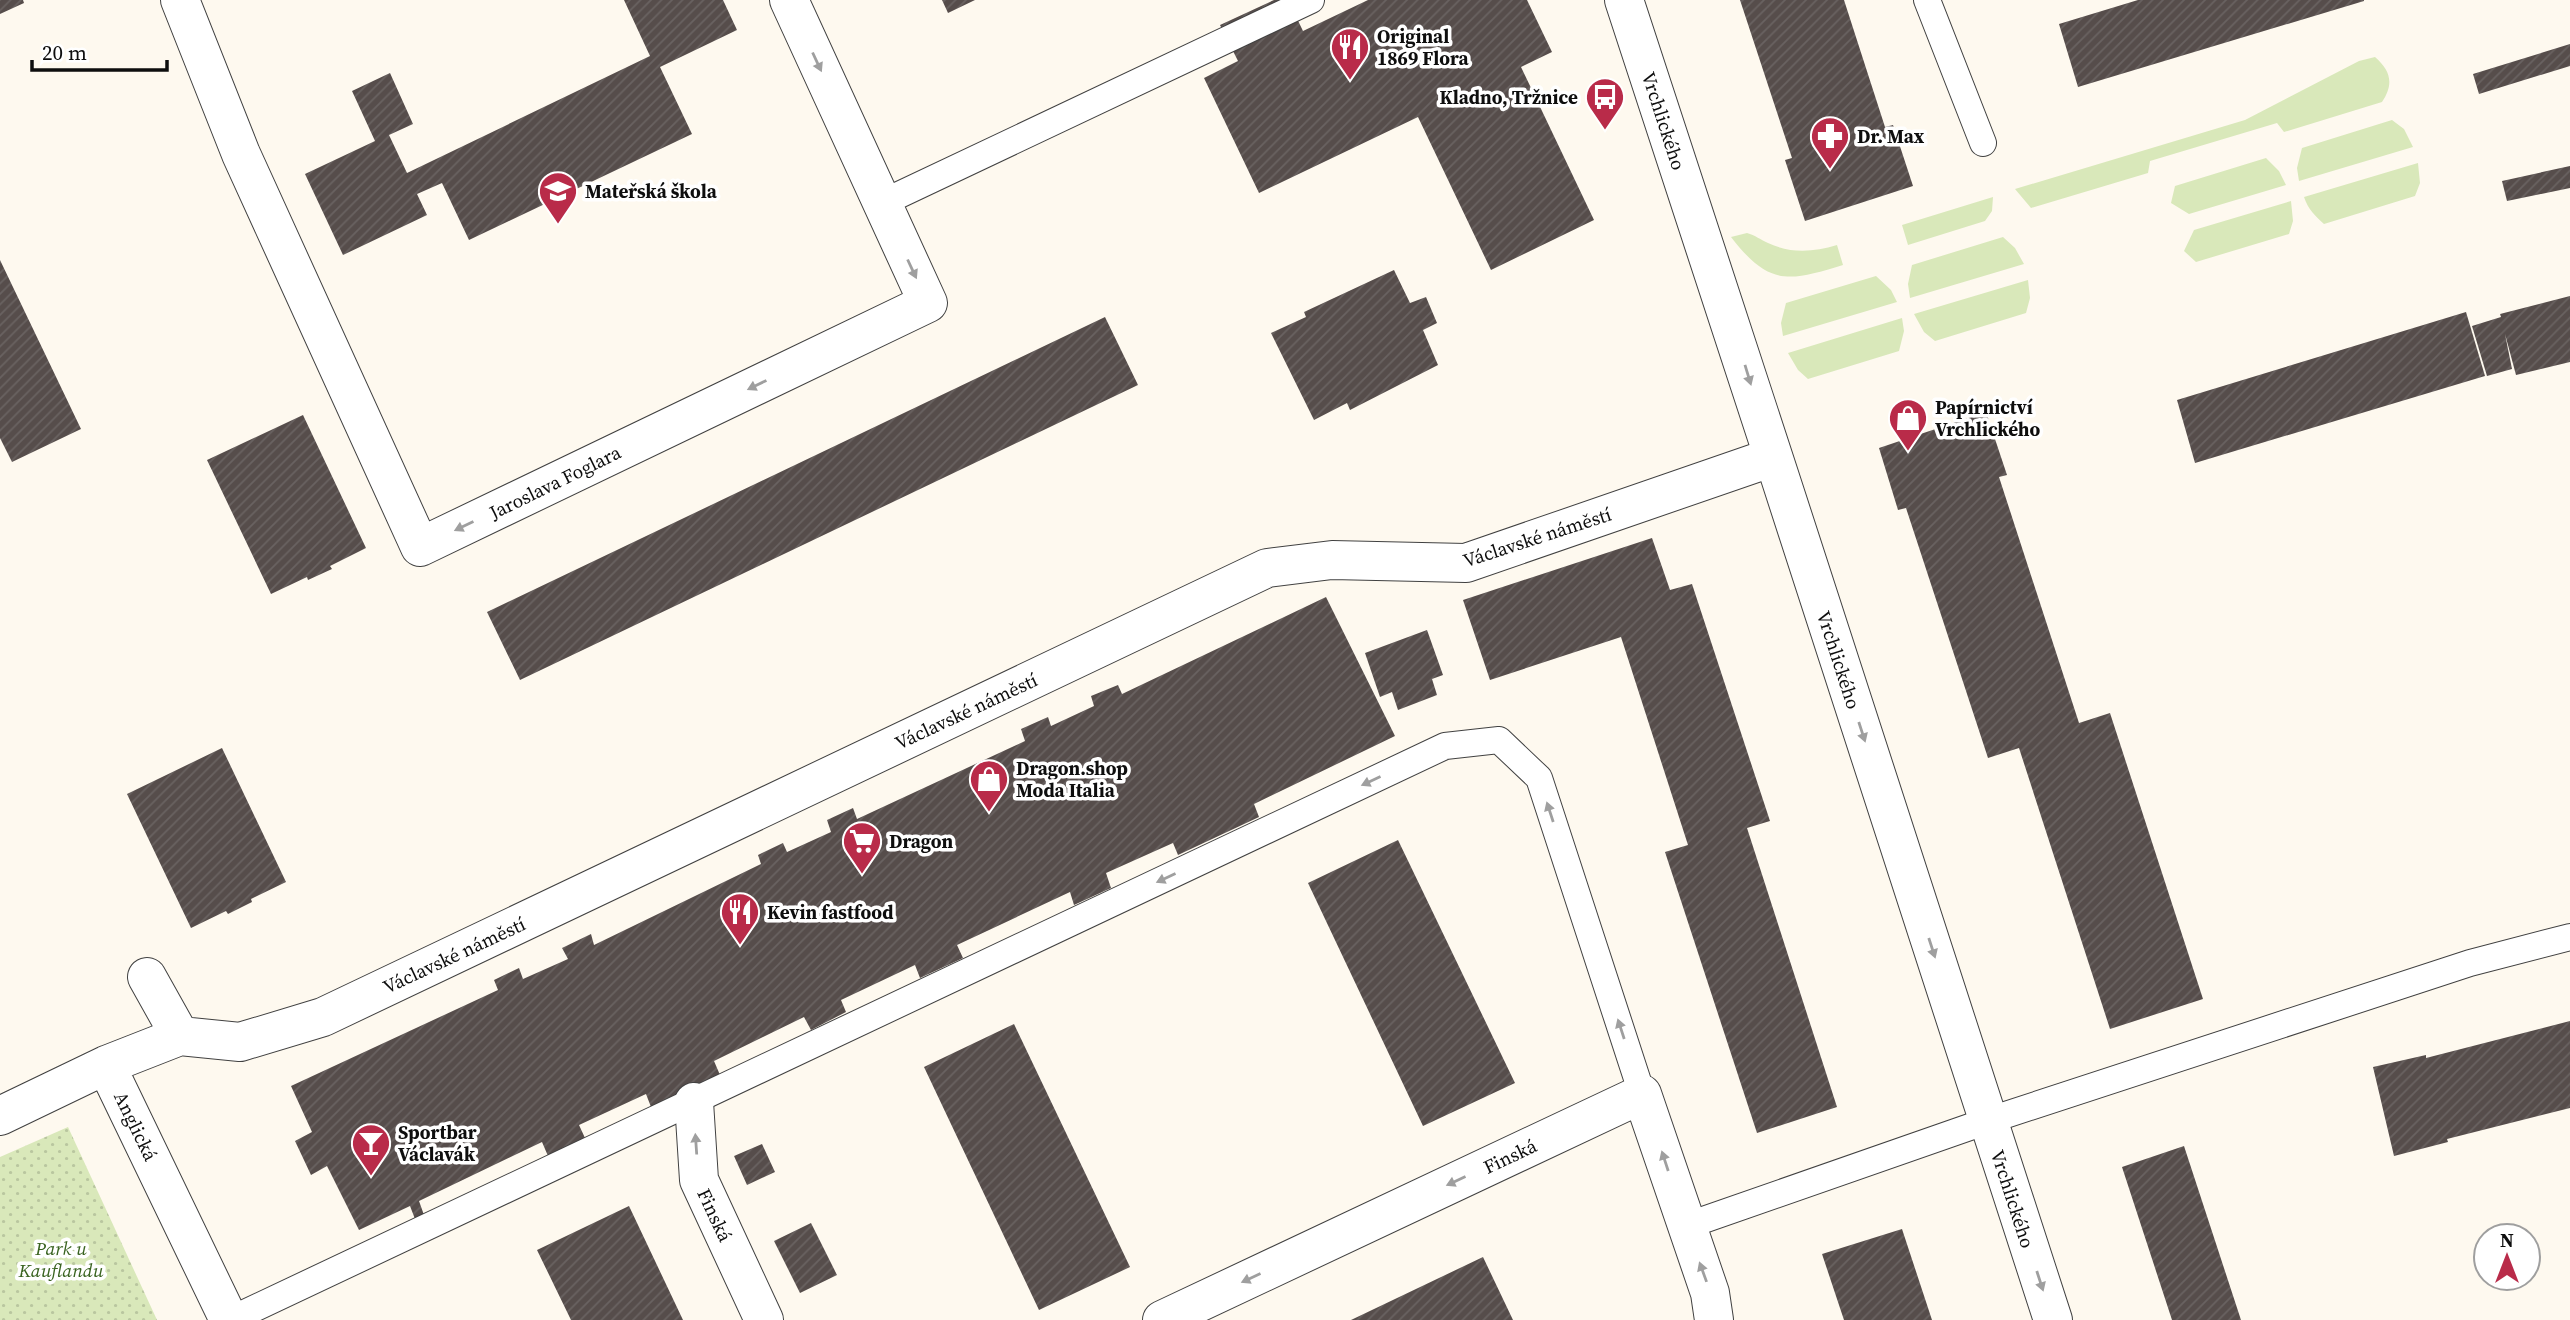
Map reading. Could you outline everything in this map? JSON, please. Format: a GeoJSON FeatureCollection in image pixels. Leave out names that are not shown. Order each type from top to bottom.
{"type":"FeatureCollection","features":[{"type":"Feature","properties":{"kind":"street","name":"Jaroslava Foglara"},"geometry":{"type":"LineString","coordinates":[[180,0],[241,154],[420,547],[928,303],[789,0]]}},
{"type":"Feature","properties":{"kind":"street","name":"Vrchlického"},"geometry":{"type":"LineString","coordinates":[[1624,0],[1727,310],[2053,1320]]}},
{"type":"Feature","properties":{"kind":"street","name":"Václavské náměstí"},"geometry":{"type":"LineString","coordinates":[[180,1036],[240,1042],[324,1017],[1268,568],[1332,560],[1466,563],[1773,457]]}},
{"type":"Feature","properties":{"kind":"street"},"geometry":{"type":"LineString","coordinates":[[0,1116],[106,1065],[180,1036],[147,977]]}},
{"type":"Feature","properties":{"kind":"street","name":"Anglická"},"geometry":{"type":"LineString","coordinates":[[106,1065],[229,1320]]}},
{"type":"Feature","properties":{"kind":"street"},"geometry":{"type":"LineString","coordinates":[[1642,1094],[1710,1293],[1714,1320]]}},
{"type":"Feature","properties":{"kind":"street","name":"Finská"},"geometry":{"type":"LineString","coordinates":[[1162,1320],[1642,1094]]}},
{"type":"Feature","properties":{"kind":"street","name":"Finská"},"geometry":{"type":"LineString","coordinates":[[694,1102],[699,1180],[764,1320]]}},
{"type":"Feature","properties":{"kind":"lane"},"geometry":{"type":"LineString","coordinates":[[882,204],[1311,0]]}},
{"type":"Feature","properties":{"kind":"lane"},"geometry":{"type":"LineString","coordinates":[[1927,0],[1983,143]]}},
{"type":"Feature","properties":{"kind":"lane"},"geometry":{"type":"LineString","coordinates":[[229,1320],[1445,746],[1499,740],[1539,778],[1642,1094]]}},
{"type":"Feature","properties":{"kind":"lane"},"geometry":{"type":"LineString","coordinates":[[1686,1226],[1987,1121],[2470,963],[2570,937]]}},
{"type":"Feature","properties":{"kind":"green space"},"geometry":{"type":"Polygon","coordinates":[[[2375,57],[2385,67],[2389,78],[2388,89],[2382,102],[2284,132],[2277,123],[2150,161],[2148,173],[2031,208],[2015,189],[2245,120],[2359,61],[2375,57]]]}},
{"type":"Feature","properties":{"kind":"green space"},"geometry":{"type":"Polygon","coordinates":[[[2392,120],[2404,129],[2413,147],[2299,181],[2297,168],[2302,148],[2392,120]]]}},
{"type":"Feature","properties":{"kind":"green space"},"geometry":{"type":"Polygon","coordinates":[[[2266,158],[2279,171],[2286,185],[2189,214],[2171,203],[2175,186],[2266,158]]]}},
{"type":"Feature","properties":{"kind":"green space"},"geometry":{"type":"Polygon","coordinates":[[[2418,163],[2420,183],[2415,196],[2324,224],[2312,212],[2304,197],[2418,163]]]}},
{"type":"Feature","properties":{"kind":"green space"},"geometry":{"type":"Polygon","coordinates":[[[1993,197],[1992,211],[1985,221],[1908,245],[1902,225],[1993,197]]]}},
{"type":"Feature","properties":{"kind":"green space"},"geometry":{"type":"Polygon","coordinates":[[[2291,201],[2293,221],[2289,234],[2196,262],[2184,251],[2194,230],[2291,201]]]}},
{"type":"Feature","properties":{"kind":"green space"},"geometry":{"type":"Polygon","coordinates":[[[1747,233],[1777,247],[1794,250],[1837,245],[1843,265],[1793,277],[1769,272],[1744,253],[1731,237],[1747,233]]]}},
{"type":"Feature","properties":{"kind":"green space"},"geometry":{"type":"Polygon","coordinates":[[[2003,237],[2015,248],[2024,264],[1910,298],[1908,284],[1912,265],[2003,237]]]}},
{"type":"Feature","properties":{"kind":"green space"},"geometry":{"type":"Polygon","coordinates":[[[1876,276],[1891,290],[1897,302],[1783,336],[1781,323],[1786,303],[1876,276]]]}},
{"type":"Feature","properties":{"kind":"green space"},"geometry":{"type":"Polygon","coordinates":[[[2028,280],[2030,298],[2026,313],[1935,341],[1924,332],[1914,314],[2028,280]]]}},
{"type":"Feature","properties":{"kind":"green space"},"geometry":{"type":"Polygon","coordinates":[[[1902,318],[1904,331],[1899,351],[1808,379],[1798,370],[1788,353],[1902,318]]]}},
{"type":"Feature","properties":{"kind":"green space","name":"Park u Kauflandu"},"geometry":{"type":"Polygon","coordinates":[[[68,1127],[157,1320],[0,1320],[0,1157],[68,1127]]]}},
{"type":"Feature","properties":{"kind":"building"},"geometry":{"type":"Polygon","coordinates":[[[0,0],[23,0],[24,3],[0,14],[0,0]]]}},
{"type":"Feature","properties":{"kind":"building"},"geometry":{"type":"Polygon","coordinates":[[[624,0],[723,0],[737,30],[660,67],[692,134],[469,240],[442,183],[417,194],[427,215],[343,255],[305,174],[375,141],[352,91],[390,73],[413,124],[389,135],[407,173],[650,56],[624,0]]]}},
{"type":"Feature","properties":{"kind":"building"},"geometry":{"type":"Polygon","coordinates":[[[942,0],[975,0],[948,13],[942,0]]]}},
{"type":"Feature","properties":{"kind":"building"},"geometry":{"type":"Polygon","coordinates":[[[1274,0],[1288,0],[1303,31],[1368,0],[1527,0],[1552,52],[1521,67],[1594,220],[1491,270],[1418,117],[1259,193],[1204,78],[1238,61],[1220,25],[1274,0]]]}},
{"type":"Feature","properties":{"kind":"building"},"geometry":{"type":"Polygon","coordinates":[[[1740,0],[1844,0],[1885,127],[1893,125],[1913,186],[1805,221],[1785,160],[1792,158],[1740,0]]]}},
{"type":"Feature","properties":{"kind":"building"},"geometry":{"type":"Polygon","coordinates":[[[2138,0],[2364,1],[2078,87],[2059,24],[2138,0]]]}},
{"type":"Feature","properties":{"kind":"building"},"geometry":{"type":"Polygon","coordinates":[[[2570,44],[2570,66],[2479,94],[2473,74],[2570,44]]]}},
{"type":"Feature","properties":{"kind":"building"},"geometry":{"type":"Polygon","coordinates":[[[2570,166],[2570,188],[2507,201],[2502,181],[2570,166]]]}},
{"type":"Feature","properties":{"kind":"building"},"geometry":{"type":"Polygon","coordinates":[[[0,260],[81,429],[12,462],[0,438],[0,260]]]}},
{"type":"Feature","properties":{"kind":"building"},"geometry":{"type":"Polygon","coordinates":[[[1394,270],[1410,303],[1426,297],[1437,323],[1423,330],[1438,365],[1350,410],[1347,403],[1314,420],[1271,333],[1306,317],[1304,312],[1394,270]]]}},
{"type":"Feature","properties":{"kind":"building"},"geometry":{"type":"Polygon","coordinates":[[[2570,296],[2570,362],[2516,375],[2505,334],[2512,369],[2487,376],[2472,326],[2501,317],[2500,314],[2570,296]]]}},
{"type":"Feature","properties":{"kind":"building"},"geometry":{"type":"Polygon","coordinates":[[[2466,312],[2485,376],[2195,463],[2177,400],[2466,312]]]}},
{"type":"Feature","properties":{"kind":"building"},"geometry":{"type":"Polygon","coordinates":[[[1105,317],[1138,385],[520,680],[487,612],[1105,317]]]}},
{"type":"Feature","properties":{"kind":"building"},"geometry":{"type":"Polygon","coordinates":[[[1986,412],[2007,475],[1999,477],[2079,723],[2110,713],[2203,999],[2110,1029],[2019,748],[1988,758],[1906,508],[1898,510],[1879,448],[1986,412]]]}},
{"type":"Feature","properties":{"kind":"building"},"geometry":{"type":"Polygon","coordinates":[[[303,415],[366,548],[330,566],[332,569],[271,594],[207,460],[303,415]]]}},
{"type":"Feature","properties":{"kind":"building"},"geometry":{"type":"Polygon","coordinates":[[[1652,538],[1670,590],[1692,584],[1770,821],[1747,828],[1837,1107],[1757,1133],[1665,852],[1688,845],[1621,637],[1490,680],[1463,600],[1652,538]]]}},
{"type":"Feature","properties":{"kind":"building"},"geometry":{"type":"Polygon","coordinates":[[[1326,597],[1395,736],[1254,804],[1259,817],[1178,855],[1173,843],[1106,873],[1111,888],[1074,905],[1070,892],[957,945],[963,958],[920,978],[915,965],[841,1000],[846,1012],[811,1030],[804,1017],[714,1061],[720,1075],[651,1107],[646,1094],[579,1125],[585,1138],[548,1156],[542,1142],[419,1201],[424,1215],[415,1219],[410,1206],[359,1230],[327,1166],[311,1175],[295,1141],[312,1132],[291,1086],[498,990],[494,980],[519,968],[523,979],[568,959],[562,948],[591,934],[594,945],[761,864],[758,855],[783,843],[787,852],[831,832],[827,820],[853,808],[857,819],[1025,741],[1021,729],[1048,717],[1051,726],[1094,706],[1091,696],[1118,685],[1122,694],[1326,597]]]}},
{"type":"Feature","properties":{"kind":"building"},"geometry":{"type":"Polygon","coordinates":[[[1427,630],[1443,675],[1432,679],[1437,695],[1398,710],[1392,692],[1380,697],[1365,653],[1427,630]]]}},
{"type":"Feature","properties":{"kind":"building"},"geometry":{"type":"Polygon","coordinates":[[[222,748],[286,882],[228,914],[226,911],[191,928],[127,794],[222,748]]]}},
{"type":"Feature","properties":{"kind":"building"},"geometry":{"type":"Polygon","coordinates":[[[1398,840],[1515,1083],[1423,1126],[1308,883],[1398,840]]]}},
{"type":"Feature","properties":{"kind":"building"},"geometry":{"type":"Polygon","coordinates":[[[2570,1021],[2570,1108],[2447,1139],[2448,1142],[2394,1156],[2373,1067],[2426,1055],[2426,1058],[2570,1021]]]}},
{"type":"Feature","properties":{"kind":"building"},"geometry":{"type":"Polygon","coordinates":[[[1014,1024],[1130,1267],[1039,1310],[924,1067],[1014,1024]]]}},
{"type":"Feature","properties":{"kind":"building"},"geometry":{"type":"Polygon","coordinates":[[[762,1144],[775,1172],[747,1185],[734,1156],[762,1144]]]}},
{"type":"Feature","properties":{"kind":"building"},"geometry":{"type":"Polygon","coordinates":[[[2184,1146],[2241,1320],[2172,1320],[2122,1167],[2184,1146]]]}},
{"type":"Feature","properties":{"kind":"building"},"geometry":{"type":"Polygon","coordinates":[[[629,1206],[683,1320],[571,1320],[537,1250],[629,1206]]]}},
{"type":"Feature","properties":{"kind":"building"},"geometry":{"type":"Polygon","coordinates":[[[811,1223],[837,1275],[800,1293],[774,1241],[811,1223]]]}},
{"type":"Feature","properties":{"kind":"building"},"geometry":{"type":"Polygon","coordinates":[[[1902,1229],[1932,1320],[1844,1320],[1822,1254],[1902,1229]]]}},
{"type":"Feature","properties":{"kind":"building"},"geometry":{"type":"Polygon","coordinates":[[[1483,1257],[1513,1320],[1351,1320],[1483,1257]]]}},
{"type":"Feature","properties":{"kind":"place","name":"Original 1869 Flora"},"geometry":{"type":"Point","coordinates":[1350,81]}},
{"type":"Feature","properties":{"kind":"place","name":"Kladno, Tržnice"},"geometry":{"type":"Point","coordinates":[1605,131]}},
{"type":"Feature","properties":{"kind":"place","name":"Dr. Max"},"geometry":{"type":"Point","coordinates":[1830,170]}},
{"type":"Feature","properties":{"kind":"place","name":"Mateřská škola"},"geometry":{"type":"Point","coordinates":[558,225]}},
{"type":"Feature","properties":{"kind":"place","name":"Papírnictví Vrchlického"},"geometry":{"type":"Point","coordinates":[1908,452]}},
{"type":"Feature","properties":{"kind":"place","name":"Dragon.shop Moda Italia"},"geometry":{"type":"Point","coordinates":[989,813]}},
{"type":"Feature","properties":{"kind":"place","name":"Dragon"},"geometry":{"type":"Point","coordinates":[862,875]}},
{"type":"Feature","properties":{"kind":"place","name":"Kevin fastfood"},"geometry":{"type":"Point","coordinates":[740,946]}},
{"type":"Feature","properties":{"kind":"place","name":"Sportbar Václavák"},"geometry":{"type":"Point","coordinates":[371,1177]}}]}
